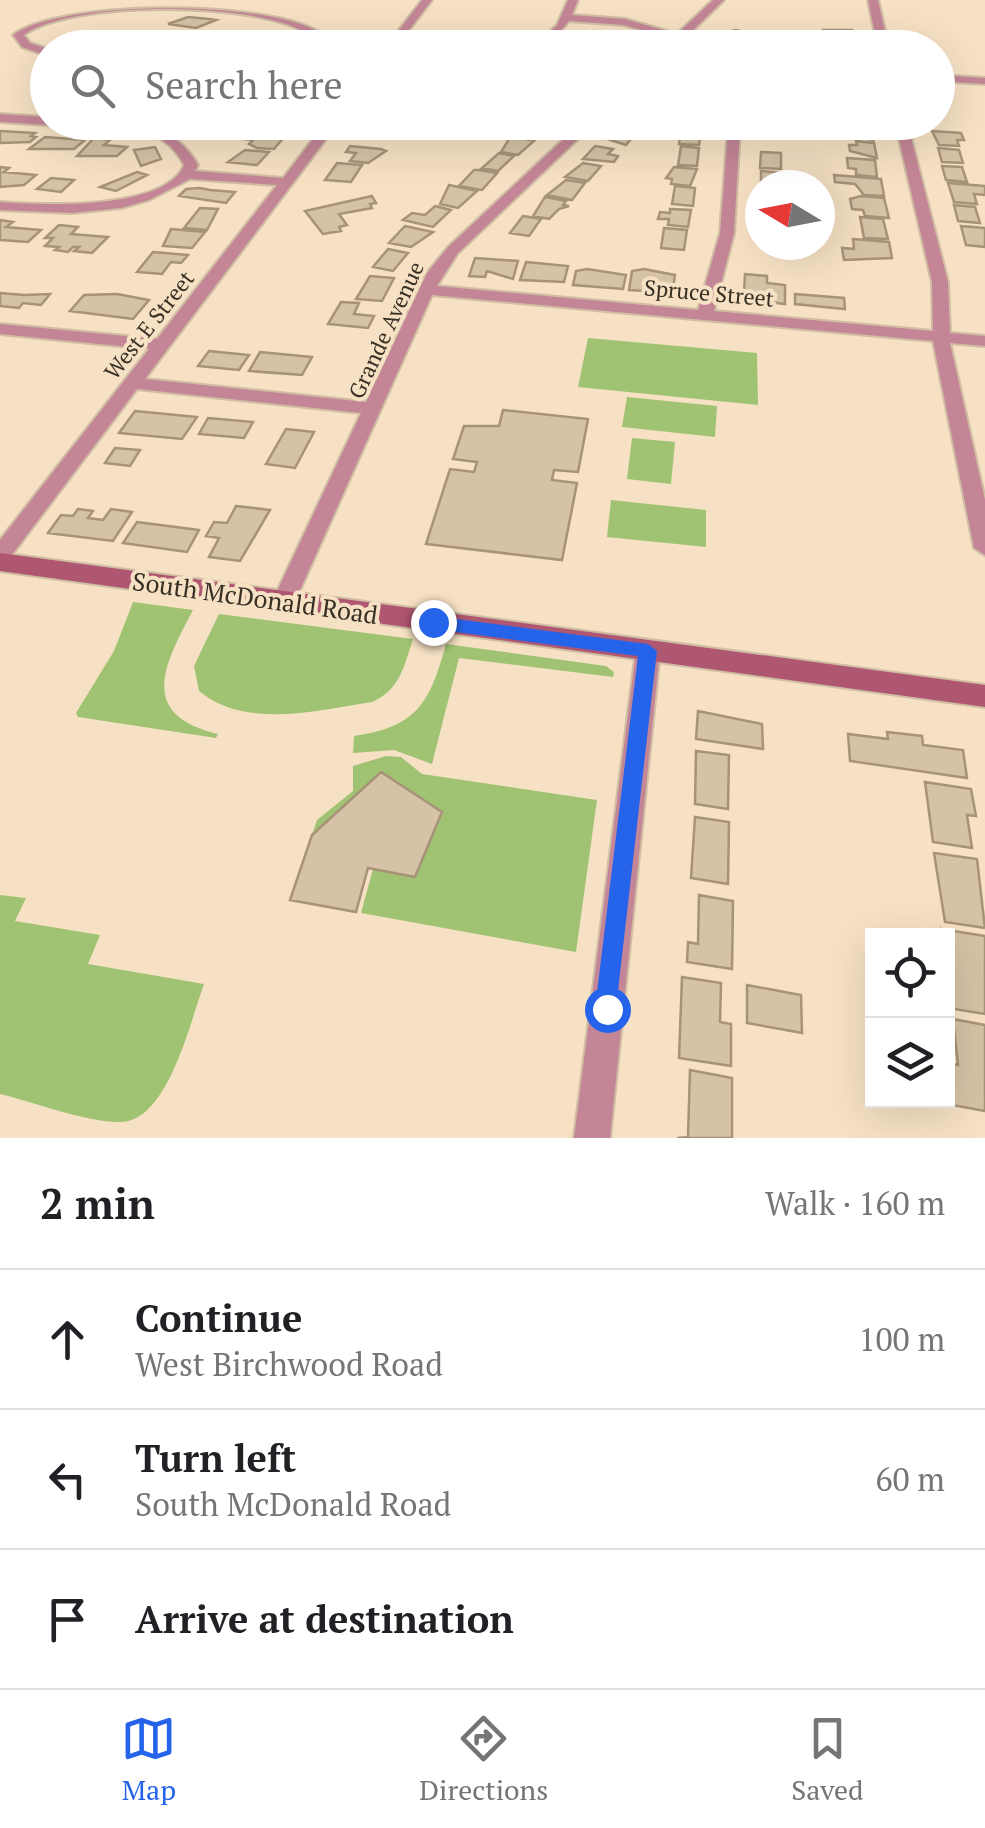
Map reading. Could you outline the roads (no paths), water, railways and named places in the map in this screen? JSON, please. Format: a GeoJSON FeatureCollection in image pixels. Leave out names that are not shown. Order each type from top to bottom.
{"type":"FeatureCollection","features":[{"type":"Feature","properties":{"kind":"street"},"geometry":{"type":"LineString","coordinates":[[261,14],[275,0]]}},
{"type":"Feature","properties":{"kind":"street"},"geometry":{"type":"LineString","coordinates":[[404,30],[427,0]]}},
{"type":"Feature","properties":{"kind":"street"},"geometry":{"type":"LineString","coordinates":[[555,30],[572,0]]}},
{"type":"Feature","properties":{"kind":"street"},"geometry":{"type":"LineString","coordinates":[[687,30],[719,0]]}},
{"type":"Feature","properties":{"kind":"street"},"geometry":{"type":"LineString","coordinates":[[873,0],[880,30]]}},
{"type":"Feature","properties":{"kind":"street"},"geometry":{"type":"LineString","coordinates":[[14,24],[28,24],[71,10],[138,3],[261,14],[300,22],[309,30]]}},
{"type":"Feature","properties":{"kind":"street"},"geometry":{"type":"LineString","coordinates":[[565,18],[618,21],[650,30]]}},
{"type":"Feature","properties":{"kind":"street"},"geometry":{"type":"LineString","coordinates":[[28,24],[18,35],[30,45]]}},
{"type":"Feature","properties":{"kind":"street"},"geometry":{"type":"LineString","coordinates":[[955,79],[985,81]]}},
{"type":"Feature","properties":{"kind":"street"},"geometry":{"type":"LineString","coordinates":[[0,118],[30,120]]}},
{"type":"Feature","properties":{"kind":"street"},"geometry":{"type":"LineString","coordinates":[[0,206],[100,207],[152,195],[186,174],[191,165],[187,152],[176,140]]}},
{"type":"Feature","properties":{"kind":"street","name":"West E Street"},"geometry":{"type":"LineString","coordinates":[[0,558],[319,140]]}},
{"type":"Feature","properties":{"kind":"street","name":"Grande Avenue"},"geometry":{"type":"LineString","coordinates":[[284,602],[433,276],[453,250],[571,140]]}},
{"type":"Feature","properties":{"kind":"street"},"geometry":{"type":"LineString","coordinates":[[704,315],[726,232],[733,140]]}},
{"type":"Feature","properties":{"kind":"street"},"geometry":{"type":"LineString","coordinates":[[905,140],[940,282],[940,337],[985,548]]}},
{"type":"Feature","properties":{"kind":"street"},"geometry":{"type":"LineString","coordinates":[[186,174],[287,182]]}},
{"type":"Feature","properties":{"kind":"street","name":"Spruce Street"},"geometry":{"type":"LineString","coordinates":[[429,290],[985,341]]}},
{"type":"Feature","properties":{"kind":"street"},"geometry":{"type":"LineString","coordinates":[[0,329],[162,345]]}},
{"type":"Feature","properties":{"kind":"street"},"geometry":{"type":"LineString","coordinates":[[132,384],[374,409]]}},
{"type":"Feature","properties":{"kind":"street","name":"South McDonald Road"},"geometry":{"type":"LineString","coordinates":[[0,558],[284,602],[985,696]]}},
{"type":"Feature","properties":{"kind":"street"},"geometry":{"type":"LineString","coordinates":[[592,1138],[648,651]]}}]}
